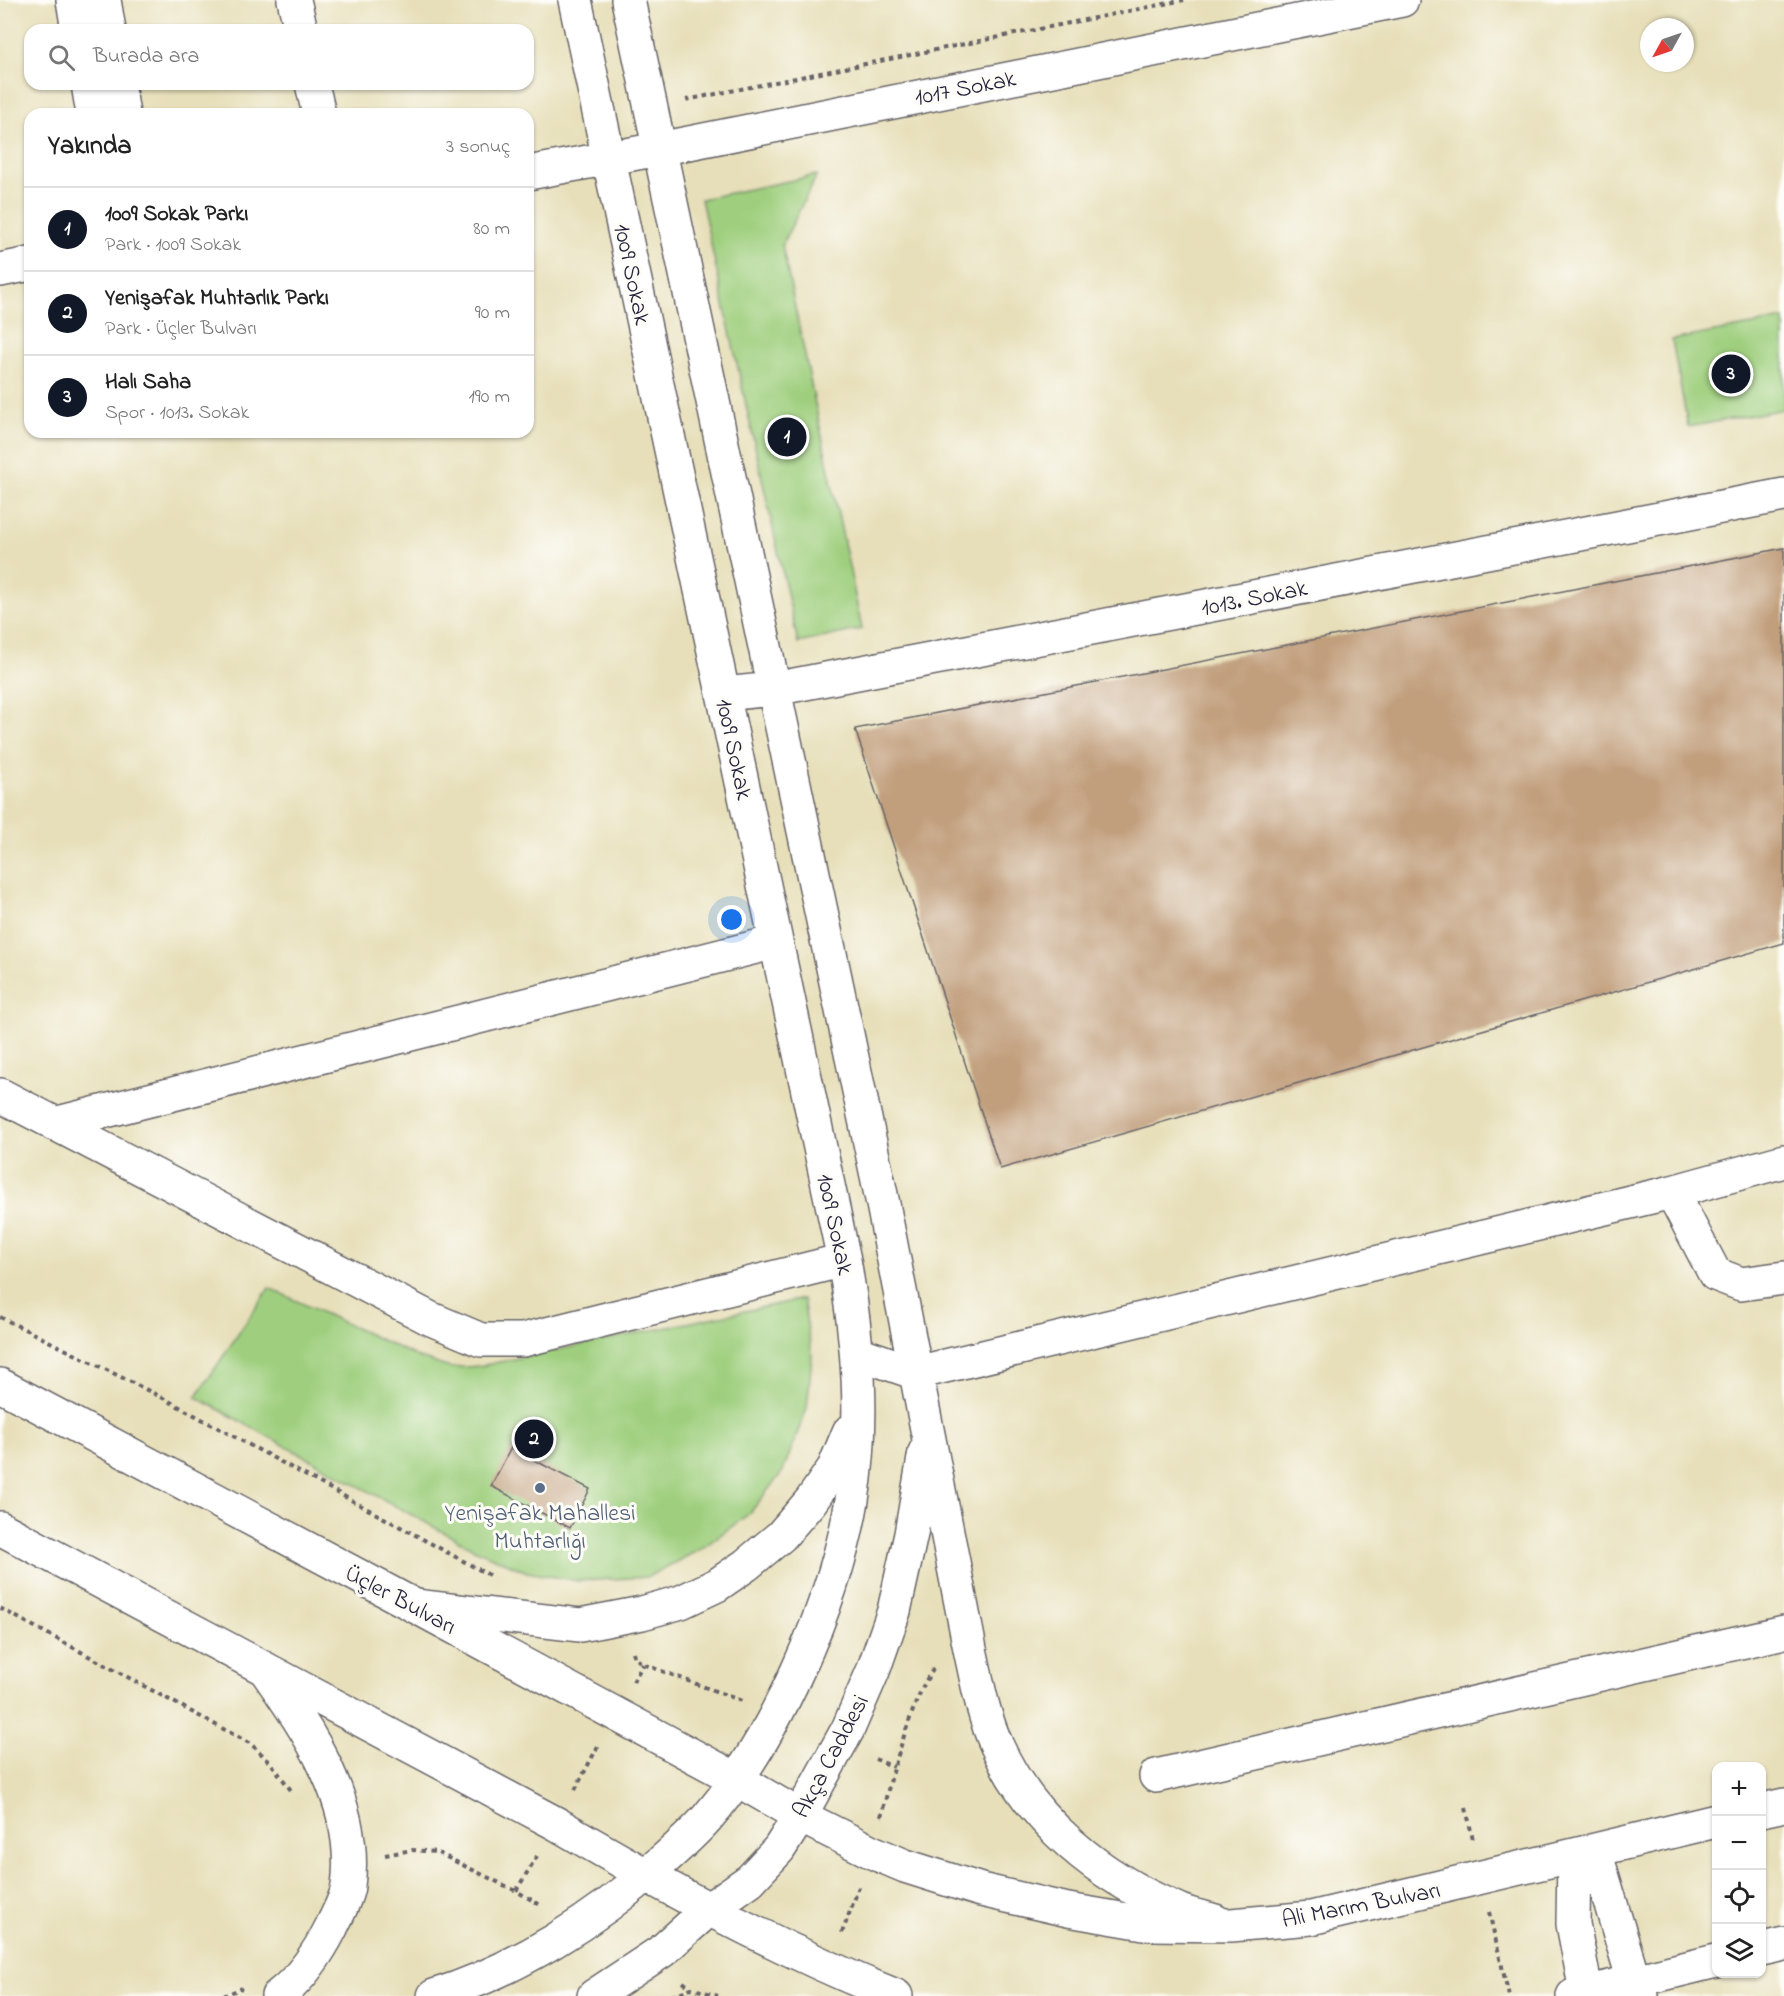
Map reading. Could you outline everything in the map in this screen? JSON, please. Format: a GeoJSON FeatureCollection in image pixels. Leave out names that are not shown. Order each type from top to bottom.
{"type":"FeatureCollection","features":[{"type":"Feature","properties":{"kind":"street"},"geometry":{"type":"LineString","coordinates":[[73,0],[77,24]]}},
{"type":"Feature","properties":{"kind":"street"},"geometry":{"type":"LineString","coordinates":[[104,0],[108,24]]}},
{"type":"Feature","properties":{"kind":"street"},"geometry":{"type":"LineString","coordinates":[[294,0],[300,24]]}},
{"type":"Feature","properties":{"kind":"street","name":"1009 Sokak"},"geometry":{"type":"LineString","coordinates":[[434,1996],[500,1970],[536,1951],[611,1902],[645,1876],[706,1820],[738,1780],[788,1691],[817,1622],[836,1567],[852,1501],[857,1458],[858,1353],[844,1260],[575,0]]}},
{"type":"Feature","properties":{"kind":"street","name":"1009 Sokak"},"geometry":{"type":"LineString","coordinates":[[628,0],[881,1192],[980,1694],[996,1745],[1019,1788],[1051,1826],[1086,1858],[1135,1889],[1177,1910],[1231,1926]]}},
{"type":"Feature","properties":{"kind":"street","name":"1017 Sokak"},"geometry":{"type":"LineString","coordinates":[[534,172],[1402,0]]}},
{"type":"Feature","properties":{"kind":"street"},"geometry":{"type":"LineString","coordinates":[[89,90],[92,108]]}},
{"type":"Feature","properties":{"kind":"street"},"geometry":{"type":"LineString","coordinates":[[119,90],[122,108]]}},
{"type":"Feature","properties":{"kind":"street"},"geometry":{"type":"LineString","coordinates":[[313,90],[318,108]]}},
{"type":"Feature","properties":{"kind":"street"},"geometry":{"type":"LineString","coordinates":[[0,270],[24,265]]}},
{"type":"Feature","properties":{"kind":"street","name":"1013. Sokak"},"geometry":{"type":"LineString","coordinates":[[723,694],[774,689],[1784,495]]}},
{"type":"Feature","properties":{"kind":"street"},"geometry":{"type":"LineString","coordinates":[[54,1124],[776,942]]}},
{"type":"Feature","properties":{"kind":"street"},"geometry":{"type":"LineString","coordinates":[[0,1095],[429,1318],[481,1340],[523,1340],[844,1260]]}},
{"type":"Feature","properties":{"kind":"street"},"geometry":{"type":"LineString","coordinates":[[858,1353],[916,1373],[1672,1192],[1784,1161]]}},
{"type":"Feature","properties":{"kind":"street"},"geometry":{"type":"LineString","coordinates":[[1672,1192],[1715,1274],[1741,1284],[1784,1278]]}},
{"type":"Feature","properties":{"kind":"street","name":"Üçler Bulvarı"},"geometry":{"type":"LineString","coordinates":[[0,1385],[738,1780],[800,1816]]}},
{"type":"Feature","properties":{"kind":"street"},"geometry":{"type":"LineString","coordinates":[[415,1606],[580,1625],[671,1605],[717,1585],[781,1536],[811,1501],[834,1468],[847,1440],[859,1395]]}},
{"type":"Feature","properties":{"kind":"street","name":"Akça Caddesi"},"geometry":{"type":"LineString","coordinates":[[594,1996],[662,1951],[709,1910],[750,1880],[779,1849],[800,1816],[848,1729],[873,1671],[894,1611],[911,1534],[928,1430]]}},
{"type":"Feature","properties":{"kind":"street"},"geometry":{"type":"LineString","coordinates":[[0,1528],[557,1824],[645,1876],[709,1910],[814,1961],[896,1996]]}},
{"type":"Feature","properties":{"kind":"street"},"geometry":{"type":"LineString","coordinates":[[1156,1776],[1784,1632]]}},
{"type":"Feature","properties":{"kind":"street"},"geometry":{"type":"LineString","coordinates":[[265,1669],[298,1715],[322,1759],[338,1797],[349,1862],[347,1888],[325,1941],[305,1969],[278,1996]]}},
{"type":"Feature","properties":{"kind":"street"},"geometry":{"type":"LineString","coordinates":[[1766,1809],[1784,1804]]}},
{"type":"Feature","properties":{"kind":"street","name":"Ali Marım Bulvarı"},"geometry":{"type":"LineString","coordinates":[[800,1816],[905,1866],[981,1890],[1068,1910],[1150,1924],[1231,1926],[1311,1918],[1712,1822]]}},
{"type":"Feature","properties":{"kind":"street"},"geometry":{"type":"LineString","coordinates":[[1584,1854],[1638,1989]]}},
{"type":"Feature","properties":{"kind":"street"},"geometry":{"type":"LineString","coordinates":[[1584,1854],[1573,1924],[1582,1995],[1638,1989],[1712,1962]]}},
{"type":"Feature","properties":{"kind":"street"},"geometry":{"type":"LineString","coordinates":[[1766,1948],[1784,1944]]}},
{"type":"Feature","properties":{"kind":"path"},"geometry":{"type":"LineString","coordinates":[[650,107],[1185,0]]}},
{"type":"Feature","properties":{"kind":"path"},"geometry":{"type":"LineString","coordinates":[[0,1317],[163,1398],[496,1579]]}},
{"type":"Feature","properties":{"kind":"path"},"geometry":{"type":"LineString","coordinates":[[0,1608],[251,1744],[271,1762],[293,1793]]}},
{"type":"Feature","properties":{"kind":"path"},"geometry":{"type":"LineString","coordinates":[[349,1862],[412,1850],[436,1852],[516,1891]]}},
{"type":"Feature","properties":{"kind":"path"},"geometry":{"type":"LineString","coordinates":[[223,1996],[238,1991],[246,1985]]}},
{"type":"Feature","properties":{"kind":"path"},"geometry":{"type":"LineString","coordinates":[[672,1996],[691,1988],[718,1996]]}},
{"type":"Feature","properties":{"kind":"green space"},"geometry":{"type":"Polygon","coordinates":[[[817,175],[782,245],[862,629],[798,643],[701,199],[817,175]]]}},
{"type":"Feature","properties":{"kind":"green space"},"geometry":{"type":"Polygon","coordinates":[[[1784,319],[1784,409],[1688,427],[1672,340],[1784,319]]]}},
{"type":"Feature","properties":{"kind":"green space"},"geometry":{"type":"Polygon","coordinates":[[[269,1288],[420,1358],[450,1368],[480,1366],[803,1299],[812,1356],[807,1408],[783,1471],[750,1513],[701,1549],[647,1577],[578,1581],[527,1572],[474,1549],[196,1397],[269,1288]]]}},
{"type":"Feature","properties":{"kind":"building"},"geometry":{"type":"Polygon","coordinates":[[[1784,548],[1784,943],[1000,1169],[855,729],[1784,548]]]}},
{"type":"Feature","properties":{"kind":"building","name":"Yenişafak Mahallesi Muhtarlığı"},"geometry":{"type":"Polygon","coordinates":[[[511,1448],[590,1489],[570,1528],[491,1486],[511,1448]]]}},
{"type":"Feature","properties":{"kind":"place","name":"Halı Saha"},"geometry":{"type":"Point","coordinates":[1731,374]}},
{"type":"Feature","properties":{"kind":"place","name":"1009 Sokak Parkı"},"geometry":{"type":"Point","coordinates":[787,437]}},
{"type":"Feature","properties":{"kind":"place","name":"Yenişafak Muhtarlık Parkı"},"geometry":{"type":"Point","coordinates":[534,1439]}},
{"type":"Feature","properties":{"kind":"place","name":"Yenişafak Mahallesi Muhtarlığı"},"geometry":{"type":"Point","coordinates":[540,1488]}}]}
